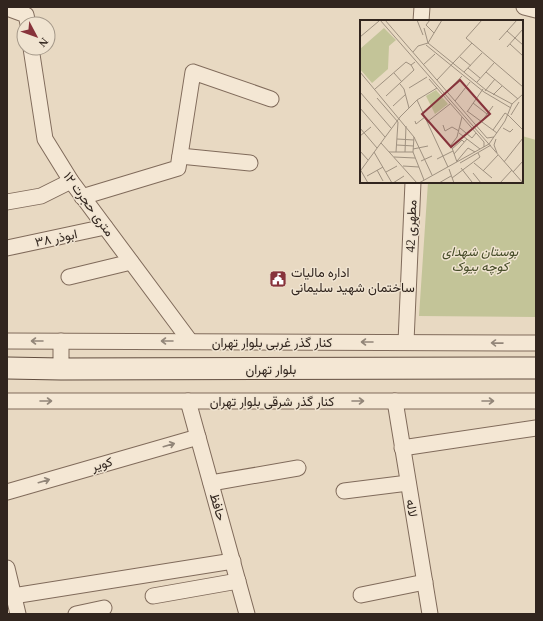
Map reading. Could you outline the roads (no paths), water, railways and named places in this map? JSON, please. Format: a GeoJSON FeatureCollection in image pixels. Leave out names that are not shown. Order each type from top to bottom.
{"type":"FeatureCollection","features":[{"type":"Feature","properties":{"kind":"main road","name":"بلوار تهران"},"geometry":{"type":"LineString","coordinates":[[7,368],[536,368]]}},
{"type":"Feature","properties":{"kind":"main road","name":"بلوار تهران"},"geometry":{"type":"LineString","coordinates":[[7,379],[536,380]]}},
{"type":"Feature","properties":{"kind":"street"},"geometry":{"type":"LineString","coordinates":[[421,20],[422,7]]}},
{"type":"Feature","properties":{"kind":"street"},"geometry":{"type":"LineString","coordinates":[[524,7],[536,10]]}},
{"type":"Feature","properties":{"kind":"street"},"geometry":{"type":"LineString","coordinates":[[7,8],[22,16]]}},
{"type":"Feature","properties":{"kind":"street","name":"۱۲ متری حجرت"},"geometry":{"type":"LineString","coordinates":[[32,56],[45,139],[70,181],[190,341]]}},
{"type":"Feature","properties":{"kind":"street"},"geometry":{"type":"LineString","coordinates":[[82,197],[178,168],[193,72],[271,99]]}},
{"type":"Feature","properties":{"kind":"street"},"geometry":{"type":"LineString","coordinates":[[180,156],[250,163]]}},
{"type":"Feature","properties":{"kind":"street"},"geometry":{"type":"LineString","coordinates":[[7,202],[41,196],[70,181]]}},
{"type":"Feature","properties":{"kind":"street","name":"مطهری 42"},"geometry":{"type":"LineString","coordinates":[[406,342],[412,183]]}},
{"type":"Feature","properties":{"kind":"street","name":"۳۸ ابوذر"},"geometry":{"type":"LineString","coordinates":[[7,248],[105,227]]}},
{"type":"Feature","properties":{"kind":"street"},"geometry":{"type":"LineString","coordinates":[[69,277],[131,262]]}},
{"type":"Feature","properties":{"kind":"street","name":"کنار گذر غربی بلوار تهران"},"geometry":{"type":"LineString","coordinates":[[7,341],[536,343]]}},
{"type":"Feature","properties":{"kind":"street"},"geometry":{"type":"LineString","coordinates":[[61,341],[61,369]]}},
{"type":"Feature","properties":{"kind":"street","name":"کنار گذر شرقی بلوار تهران"},"geometry":{"type":"LineString","coordinates":[[7,400],[536,400]]}},
{"type":"Feature","properties":{"kind":"street","name":"حافظ"},"geometry":{"type":"LineString","coordinates":[[188,401],[247,614]]}},
{"type":"Feature","properties":{"kind":"street","name":"لاله"},"geometry":{"type":"LineString","coordinates":[[395,401],[430,614]]}},
{"type":"Feature","properties":{"kind":"street"},"geometry":{"type":"LineString","coordinates":[[402,448],[536,428]]}},
{"type":"Feature","properties":{"kind":"street","name":"کویر"},"geometry":{"type":"LineString","coordinates":[[7,492],[198,437]]}},
{"type":"Feature","properties":{"kind":"street"},"geometry":{"type":"LineString","coordinates":[[211,482],[298,468]]}},
{"type":"Feature","properties":{"kind":"street"},"geometry":{"type":"LineString","coordinates":[[344,491],[408,483]]}},
{"type":"Feature","properties":{"kind":"street"},"geometry":{"type":"LineString","coordinates":[[13,596],[233,561]]}},
{"type":"Feature","properties":{"kind":"street"},"geometry":{"type":"LineString","coordinates":[[7,568],[18,614]]}},
{"type":"Feature","properties":{"kind":"street"},"geometry":{"type":"LineString","coordinates":[[153,596],[238,580]]}},
{"type":"Feature","properties":{"kind":"street"},"geometry":{"type":"LineString","coordinates":[[361,595],[425,582]]}},
{"type":"Feature","properties":{"kind":"street"},"geometry":{"type":"LineString","coordinates":[[76,614],[104,608]]}},
{"type":"Feature","properties":{"kind":"place","name":"اداره مالیات ساختمان شهید سلیمانی"},"geometry":{"type":"Point","coordinates":[278,279]}},
{"type":"Feature","properties":{"kind":"park label","name":"بوستان شهدای کوچه بیوک"},"geometry":{"type":"Point","coordinates":[480,258]}}]}
